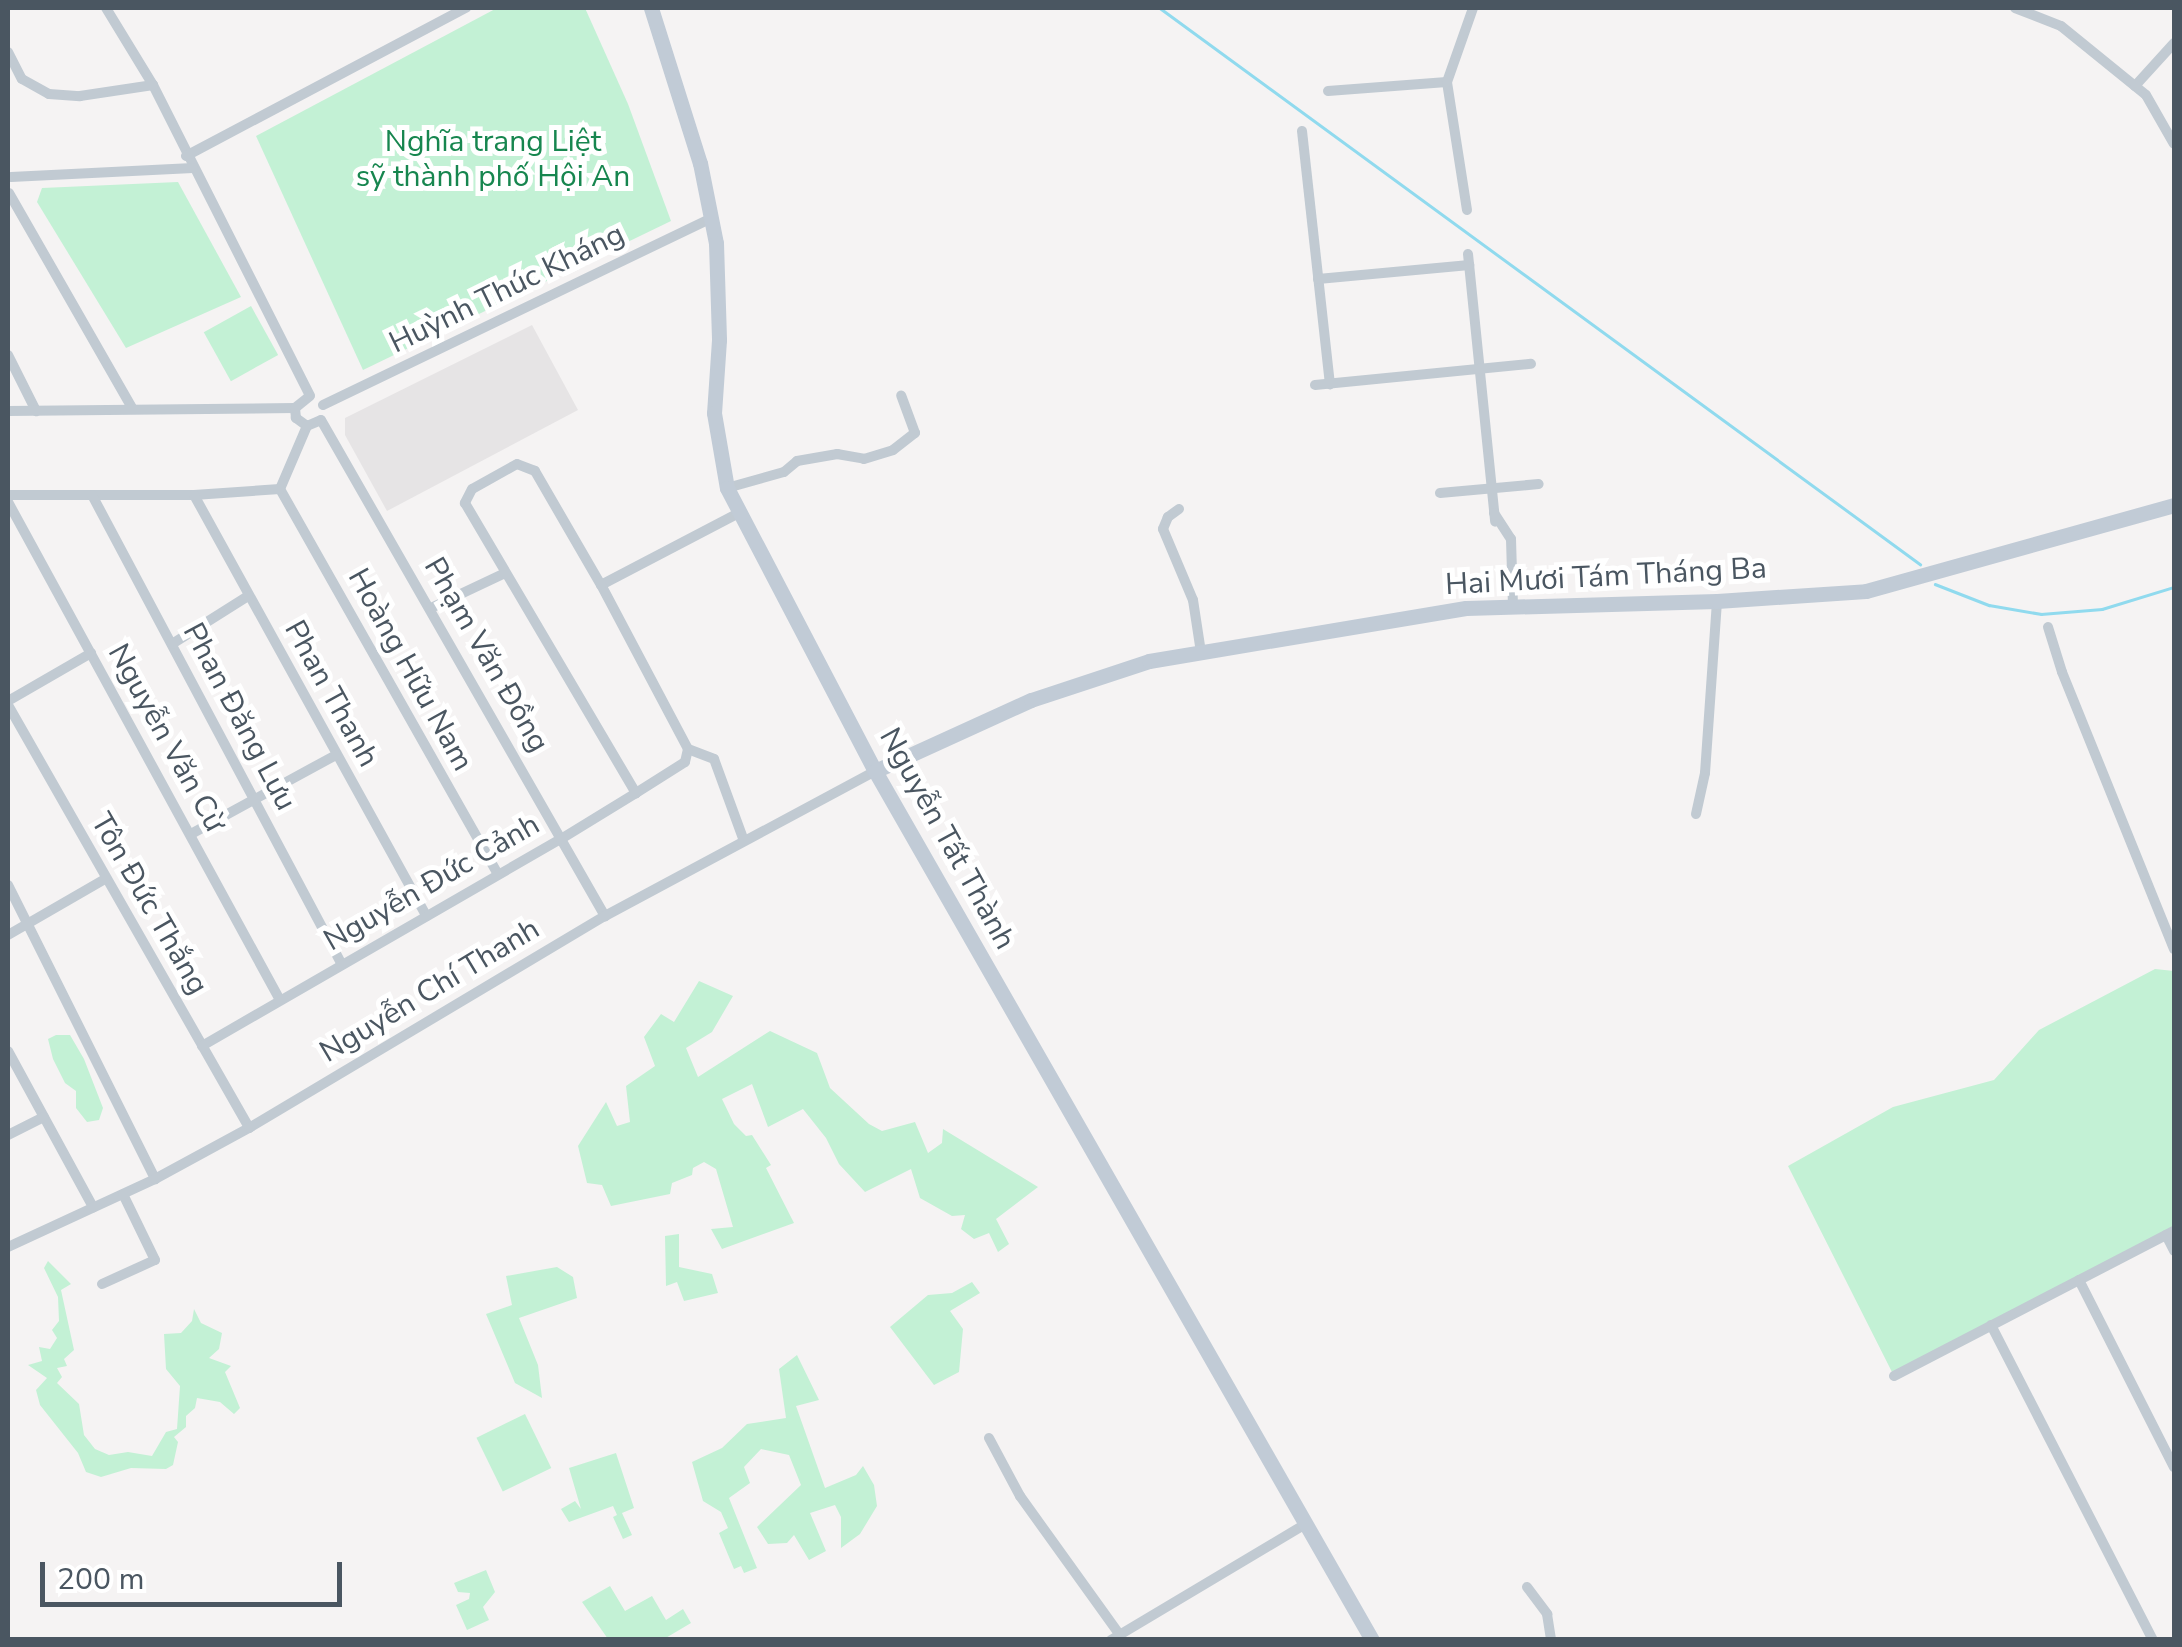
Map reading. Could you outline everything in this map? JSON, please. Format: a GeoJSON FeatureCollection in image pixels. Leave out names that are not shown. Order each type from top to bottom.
{"type":"FeatureCollection","features":[{"type":"Feature","properties":{"kind":"main road","name":"Nguyễn Tất Thành"},"geometry":{"type":"LineString","coordinates":[[651,8],[700,163],[712,218],[719,340],[714,413],[726,488],[874,770],[1372,1640]]}},
{"type":"Feature","properties":{"kind":"main road","name":"Hai Mươi Tám Tháng Ba"},"geometry":{"type":"LineString","coordinates":[[874,770],[1092,676],[1201,652],[1466,608],[1717,601],[1866,591],[2174,505]]}},
{"type":"Feature","properties":{"kind":"street"},"geometry":{"type":"LineString","coordinates":[[8,498],[194,495],[280,488],[307,426],[322,420],[323,404],[310,396],[153,85],[106,8]]}},
{"type":"Feature","properties":{"kind":"street"},"geometry":{"type":"LineString","coordinates":[[186,156],[466,8]]}},
{"type":"Feature","properties":{"kind":"street"},"geometry":{"type":"LineString","coordinates":[[1466,210],[1446,82],[1473,8]]}},
{"type":"Feature","properties":{"kind":"street"},"geometry":{"type":"LineString","coordinates":[[2015,8],[2061,26],[2146,95],[2174,144]]}},
{"type":"Feature","properties":{"kind":"street"},"geometry":{"type":"LineString","coordinates":[[2135,86],[2174,43]]}},
{"type":"Feature","properties":{"kind":"street"},"geometry":{"type":"LineString","coordinates":[[8,52],[22,79],[48,94],[80,96],[153,85]]}},
{"type":"Feature","properties":{"kind":"street"},"geometry":{"type":"LineString","coordinates":[[1328,91],[1446,82]]}},
{"type":"Feature","properties":{"kind":"street"},"geometry":{"type":"LineString","coordinates":[[1302,131],[1330,384]]}},
{"type":"Feature","properties":{"kind":"street"},"geometry":{"type":"LineString","coordinates":[[132,408],[8,193],[9,175],[193,168]]}},
{"type":"Feature","properties":{"kind":"street","name":"Huỳnh Thúc Kháng"},"geometry":{"type":"LineString","coordinates":[[323,404],[712,218]]}},
{"type":"Feature","properties":{"kind":"street"},"geometry":{"type":"LineString","coordinates":[[1318,279],[1469,259],[1495,518],[1511,539],[1513,606]]}},
{"type":"Feature","properties":{"kind":"street"},"geometry":{"type":"LineString","coordinates":[[8,355],[36,410]]}},
{"type":"Feature","properties":{"kind":"street"},"geometry":{"type":"LineString","coordinates":[[1315,385],[1530,364]]}},
{"type":"Feature","properties":{"kind":"street"},"geometry":{"type":"LineString","coordinates":[[726,488],[784,472],[797,461],[837,454],[864,459],[893,450],[914,436],[902,395]]}},
{"type":"Feature","properties":{"kind":"street"},"geometry":{"type":"LineString","coordinates":[[8,411],[295,408],[310,396]]}},
{"type":"Feature","properties":{"kind":"street"},"geometry":{"type":"LineString","coordinates":[[295,408],[296,418],[307,426]]}},
{"type":"Feature","properties":{"kind":"street","name":"Phạm Văn Đồng"},"geometry":{"type":"LineString","coordinates":[[322,420],[604,916]]}},
{"type":"Feature","properties":{"kind":"street"},"geometry":{"type":"LineString","coordinates":[[636,793],[465,503],[472,489],[516,464],[536,470],[688,749],[714,759],[744,841]]}},
{"type":"Feature","properties":{"kind":"street"},"geometry":{"type":"LineString","coordinates":[[1440,493],[1539,484]]}},
{"type":"Feature","properties":{"kind":"street","name":"Hoàng Hữu Nam"},"geometry":{"type":"LineString","coordinates":[[280,488],[498,874]]}},
{"type":"Feature","properties":{"kind":"street","name":"Phan Đăng Lưu"},"geometry":{"type":"LineString","coordinates":[[92,495],[342,964]]}},
{"type":"Feature","properties":{"kind":"street","name":"Phan Thanh"},"geometry":{"type":"LineString","coordinates":[[194,495],[426,916]]}},
{"type":"Feature","properties":{"kind":"street","name":"Nguyễn Văn Cừ"},"geometry":{"type":"LineString","coordinates":[[8,498],[280,1000]]}},
{"type":"Feature","properties":{"kind":"street"},"geometry":{"type":"LineString","coordinates":[[1179,508],[1168,517],[1163,529],[1193,600],[1201,652]]}},
{"type":"Feature","properties":{"kind":"street"},"geometry":{"type":"LineString","coordinates":[[601,585],[739,514]]}},
{"type":"Feature","properties":{"kind":"street"},"geometry":{"type":"LineString","coordinates":[[432,608],[504,572]]}},
{"type":"Feature","properties":{"kind":"street"},"geometry":{"type":"LineString","coordinates":[[172,644],[248,596]]}},
{"type":"Feature","properties":{"kind":"street"},"geometry":{"type":"LineString","coordinates":[[1696,814],[1706,773],[1717,601]]}},
{"type":"Feature","properties":{"kind":"street"},"geometry":{"type":"LineString","coordinates":[[2048,627],[2062,672],[2174,950]]}},
{"type":"Feature","properties":{"kind":"street"},"geometry":{"type":"LineString","coordinates":[[8,703],[91,654]]}},
{"type":"Feature","properties":{"kind":"street","name":"Tôn Đức Thắng"},"geometry":{"type":"LineString","coordinates":[[8,703],[249,1128]]}},
{"type":"Feature","properties":{"kind":"street","name":"Nguyễn Đức Cảnh"},"geometry":{"type":"LineString","coordinates":[[202,1046],[561,839],[685,762],[688,749]]}},
{"type":"Feature","properties":{"kind":"street"},"geometry":{"type":"LineString","coordinates":[[191,834],[336,755]]}},
{"type":"Feature","properties":{"kind":"street","name":"Nguyễn Chí Thanh"},"geometry":{"type":"LineString","coordinates":[[8,1247],[154,1179],[249,1128],[604,916],[874,770]]}},
{"type":"Feature","properties":{"kind":"street"},"geometry":{"type":"LineString","coordinates":[[8,936],[105,879]]}},
{"type":"Feature","properties":{"kind":"street"},"geometry":{"type":"LineString","coordinates":[[8,885],[154,1179]]}},
{"type":"Feature","properties":{"kind":"street"},"geometry":{"type":"LineString","coordinates":[[8,1051],[93,1207]]}},
{"type":"Feature","properties":{"kind":"street"},"geometry":{"type":"LineString","coordinates":[[8,1135],[44,1117]]}},
{"type":"Feature","properties":{"kind":"street"},"geometry":{"type":"LineString","coordinates":[[102,1284],[155,1260],[123,1194]]}},
{"type":"Feature","properties":{"kind":"street"},"geometry":{"type":"LineString","coordinates":[[1894,1376],[2170,1233],[2174,1251]]}},
{"type":"Feature","properties":{"kind":"street"},"geometry":{"type":"LineString","coordinates":[[2079,1280],[2174,1467]]}},
{"type":"Feature","properties":{"kind":"street"},"geometry":{"type":"LineString","coordinates":[[1991,1326],[2153,1640]]}},
{"type":"Feature","properties":{"kind":"street"},"geometry":{"type":"LineString","coordinates":[[989,1438],[1020,1496],[1116,1637],[1306,1523]]}},
{"type":"Feature","properties":{"kind":"street"},"geometry":{"type":"LineString","coordinates":[[1527,1587],[1546,1614],[1551,1640]]}},
{"type":"Feature","properties":{"kind":"shaded area"},"geometry":{"type":"Polygon","coordinates":[[[532,325],[578,410],[387,511],[345,435],[345,418],[532,325]]]}},
{"type":"Feature","properties":{"kind":"green space","name":"Nghĩa trang Liệt sỹ thành phố Hội An"},"geometry":{"type":"Polygon","coordinates":[[[497,8],[585,8],[628,104],[671,221],[363,370],[256,136],[497,8]]]}},
{"type":"Feature","properties":{"kind":"green space"},"geometry":{"type":"Polygon","coordinates":[[[178,182],[241,297],[126,348],[37,202],[42,188],[178,182]]]}},
{"type":"Feature","properties":{"kind":"green space"},"geometry":{"type":"Polygon","coordinates":[[[251,306],[278,355],[231,381],[204,332],[251,306]]]}},
{"type":"Feature","properties":{"kind":"green space"},"geometry":{"type":"Polygon","coordinates":[[[2155,969],[2174,971],[2174,1231],[1894,1376],[1788,1166],[1893,1107],[1994,1080],[2039,1030],[2155,969]]]}},
{"type":"Feature","properties":{"kind":"green space"},"geometry":{"type":"Polygon","coordinates":[[[699,981],[733,996],[712,1032],[686,1048],[698,1077],[770,1031],[817,1053],[830,1088],[869,1124],[882,1131],[915,1122],[928,1153],[942,1143],[943,1129],[1038,1187],[996,1219],[1009,1244],[998,1252],[989,1233],[974,1239],[961,1229],[965,1215],[952,1216],[920,1198],[911,1169],[865,1192],[839,1164],[826,1138],[803,1109],[768,1127],[752,1084],[722,1099],[734,1124],[746,1136],[752,1135],[771,1165],[766,1168],[794,1223],[722,1249],[711,1229],[733,1227],[716,1169],[704,1162],[693,1168],[692,1175],[672,1183],[670,1194],[611,1206],[602,1185],[587,1183],[578,1146],[606,1102],[617,1126],[630,1122],[626,1086],[655,1066],[644,1037],[661,1014],[674,1022],[699,981]]]}},
{"type":"Feature","properties":{"kind":"green space"},"geometry":{"type":"Polygon","coordinates":[[[70,1035],[84,1059],[103,1108],[99,1120],[87,1122],[76,1108],[76,1091],[65,1083],[53,1059],[48,1039],[70,1035]]]}},
{"type":"Feature","properties":{"kind":"green space"},"geometry":{"type":"Polygon","coordinates":[[[679,1234],[679,1267],[712,1274],[718,1293],[684,1301],[677,1282],[666,1286],[665,1236],[679,1234]]]}},
{"type":"Feature","properties":{"kind":"green space"},"geometry":{"type":"Polygon","coordinates":[[[48,1261],[71,1284],[61,1290],[74,1350],[64,1359],[67,1366],[57,1368],[62,1377],[57,1383],[79,1404],[84,1435],[95,1449],[109,1455],[128,1452],[152,1456],[166,1432],[177,1429],[180,1386],[166,1369],[164,1334],[181,1333],[192,1321],[194,1309],[201,1323],[222,1333],[219,1349],[209,1358],[231,1366],[225,1372],[240,1408],[234,1414],[220,1402],[197,1398],[195,1408],[186,1416],[186,1427],[174,1437],[178,1442],[173,1465],[166,1469],[131,1468],[101,1477],[86,1472],[78,1453],[40,1405],[36,1390],[47,1378],[28,1365],[42,1361],[39,1347],[50,1349],[57,1338],[52,1330],[59,1321],[58,1297],[44,1268],[48,1261]]]}},
{"type":"Feature","properties":{"kind":"green space"},"geometry":{"type":"Polygon","coordinates":[[[557,1267],[573,1277],[577,1298],[519,1318],[538,1365],[542,1398],[515,1383],[486,1314],[512,1305],[506,1276],[557,1267]]]}},
{"type":"Feature","properties":{"kind":"green space"},"geometry":{"type":"Polygon","coordinates":[[[972,1282],[980,1293],[950,1311],[963,1329],[959,1372],[934,1385],[890,1327],[928,1295],[952,1293],[972,1282]]]}},
{"type":"Feature","properties":{"kind":"green space"},"geometry":{"type":"Polygon","coordinates":[[[797,1355],[819,1400],[796,1406],[825,1488],[856,1475],[863,1466],[874,1485],[877,1506],[860,1534],[841,1548],[841,1517],[835,1505],[810,1513],[826,1551],[809,1560],[794,1535],[787,1543],[768,1544],[757,1527],[801,1485],[789,1455],[761,1449],[744,1467],[750,1483],[729,1498],[757,1568],[744,1573],[741,1566],[734,1569],[719,1533],[728,1528],[721,1512],[703,1501],[692,1462],[722,1448],[747,1424],[786,1418],[779,1369],[797,1355]]]}},
{"type":"Feature","properties":{"kind":"green space"},"geometry":{"type":"Polygon","coordinates":[[[525,1414],[551,1468],[503,1492],[476,1438],[525,1414]]]}},
{"type":"Feature","properties":{"kind":"green space"},"geometry":{"type":"Polygon","coordinates":[[[616,1453],[634,1508],[622,1513],[632,1535],[623,1539],[613,1517],[617,1515],[613,1506],[569,1522],[561,1509],[575,1501],[581,1509],[569,1468],[616,1453]]]}},
{"type":"Feature","properties":{"kind":"green space"},"geometry":{"type":"Polygon","coordinates":[[[486,1570],[495,1592],[483,1607],[489,1620],[467,1630],[456,1605],[469,1599],[470,1593],[458,1592],[454,1583],[486,1570]]]}},
{"type":"Feature","properties":{"kind":"green space"},"geometry":{"type":"Polygon","coordinates":[[[610,1586],[625,1611],[652,1596],[666,1620],[683,1609],[691,1623],[664,1639],[608,1639],[582,1602],[610,1586]]]}},
{"type":"Feature","properties":{"kind":"waterway"},"geometry":{"type":"LineString","coordinates":[[1160,8],[1920,564]]}},
{"type":"Feature","properties":{"kind":"waterway"},"geometry":{"type":"LineString","coordinates":[[1935,584],[1989,605],[2041,614],[2102,609],[2174,587]]}}]}
